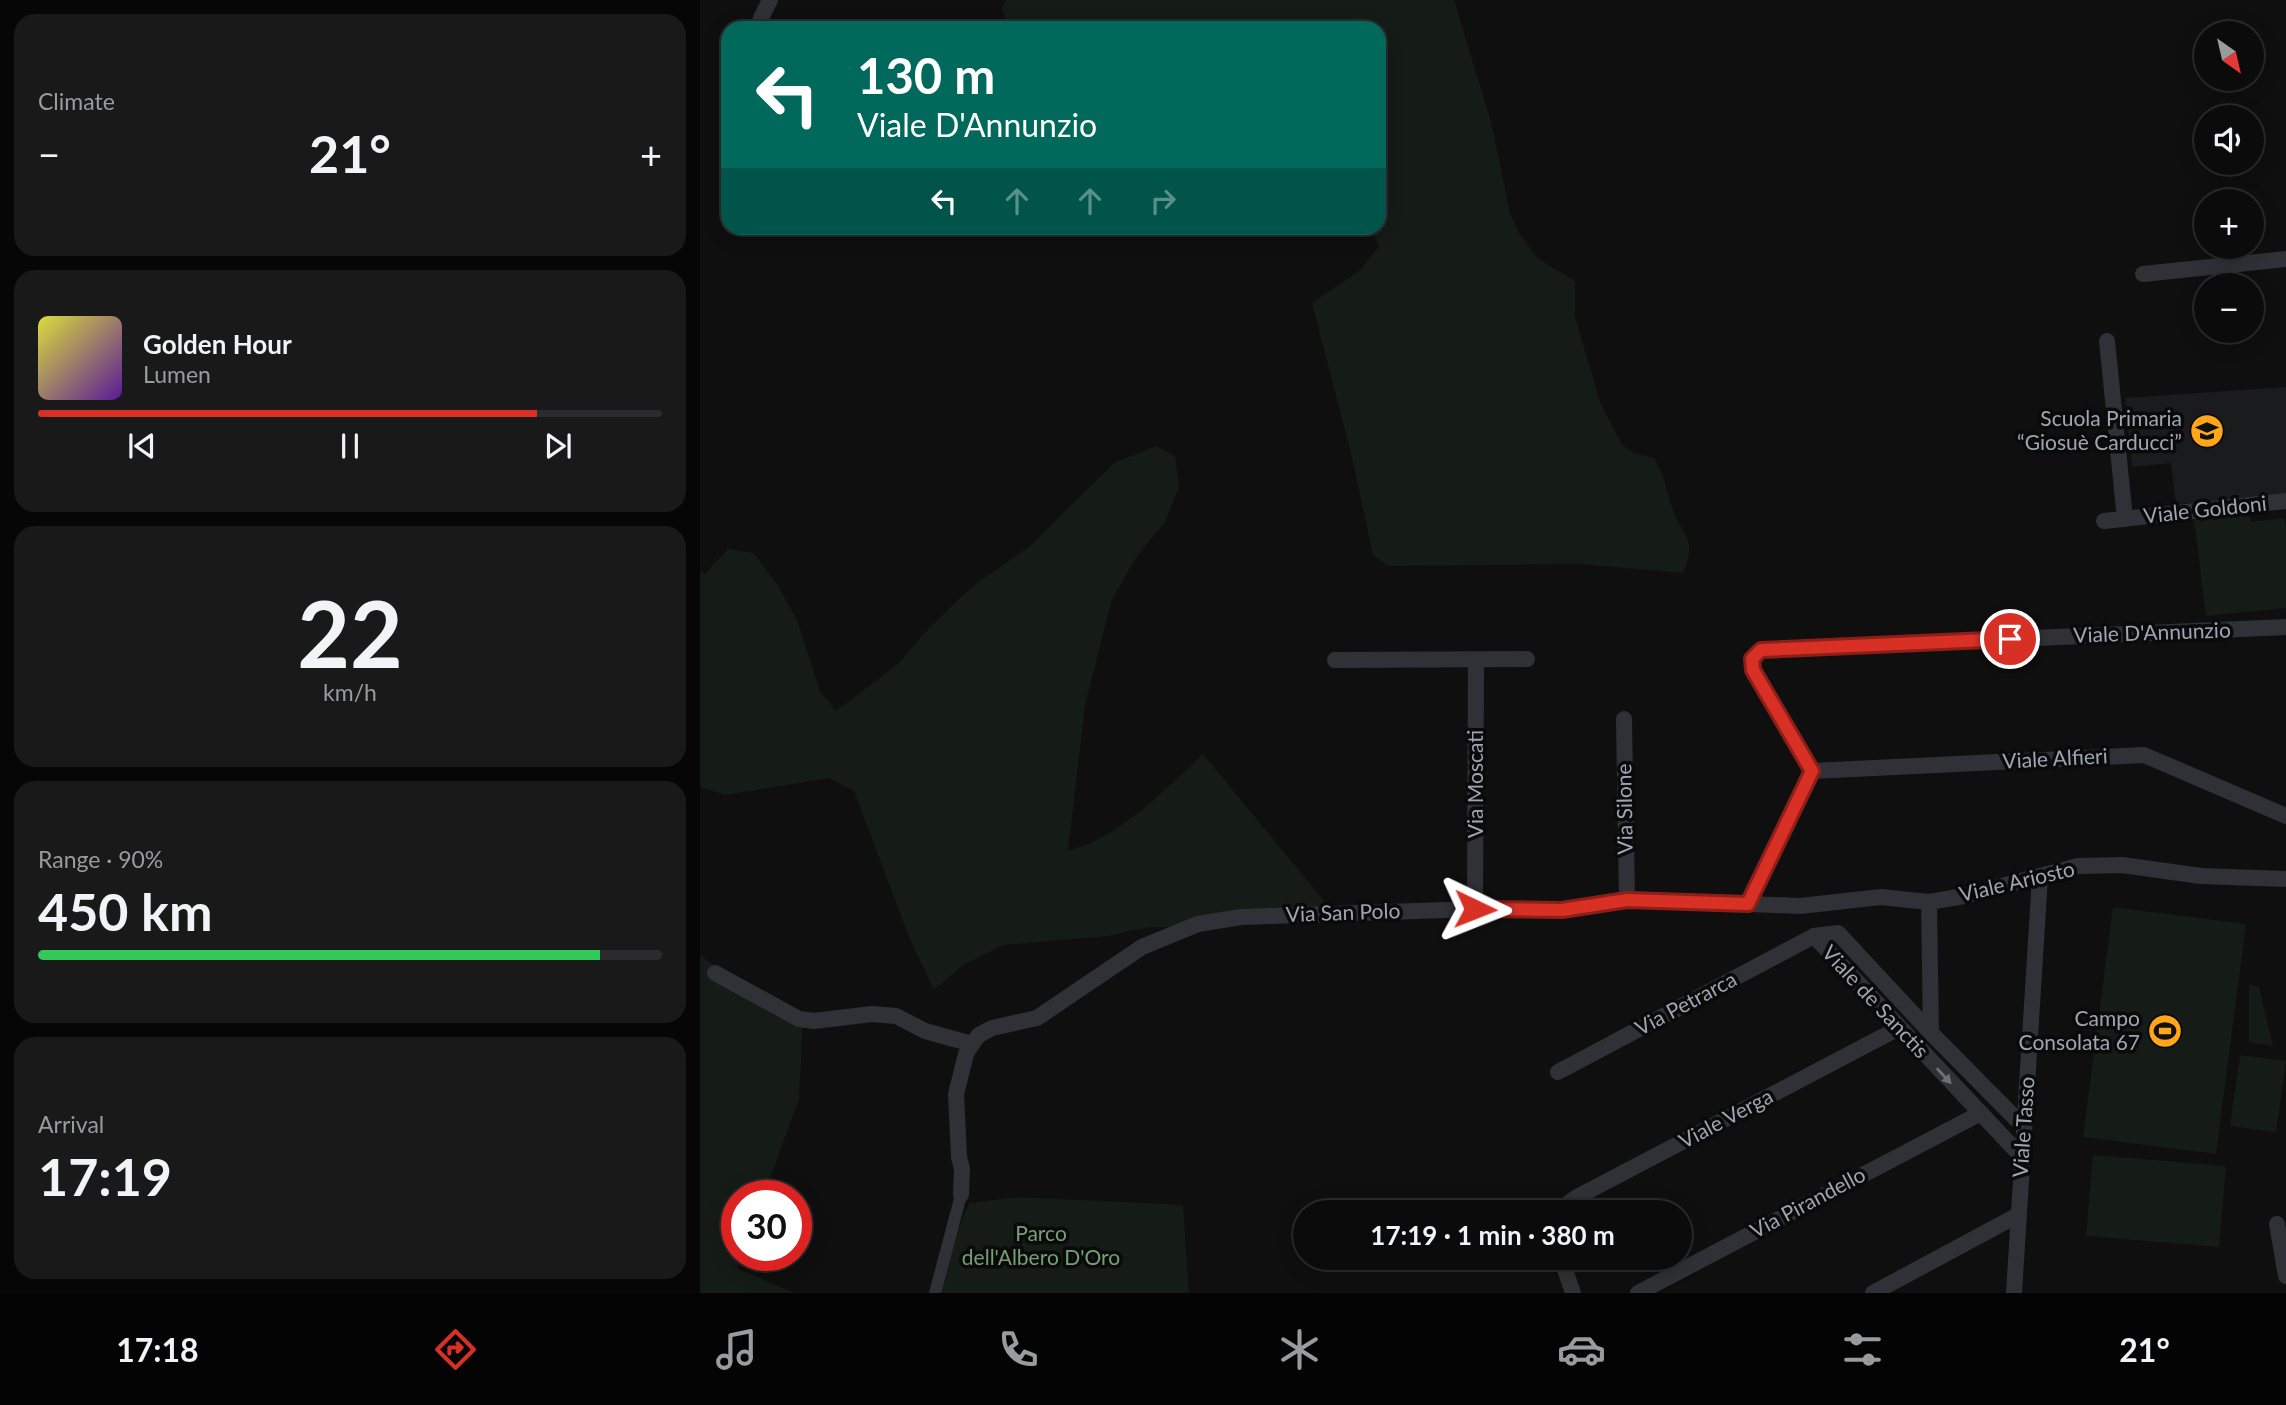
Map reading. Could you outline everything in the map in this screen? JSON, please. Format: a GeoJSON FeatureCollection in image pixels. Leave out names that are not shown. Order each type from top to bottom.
{"type":"FeatureCollection","features":[{"type":"Feature","properties":{"kind":"street"},"geometry":{"type":"LineString","coordinates":[[761,21],[770,0]]}},
{"type":"Feature","properties":{"kind":"street"},"geometry":{"type":"LineString","coordinates":[[2143,274],[2286,260]]}},
{"type":"Feature","properties":{"kind":"street","name":"Viale Goldoni"},"geometry":{"type":"LineString","coordinates":[[2107,341],[2125,519]]}},
{"type":"Feature","properties":{"kind":"street","name":"Viale Goldoni"},"geometry":{"type":"LineString","coordinates":[[2104,521],[2286,500]]}},
{"type":"Feature","properties":{"kind":"street","name":"Viale D'Annunzio"},"geometry":{"type":"LineString","coordinates":[[1812,771],[1753,670],[1752,659],[1761,650],[2286,628]]}},
{"type":"Feature","properties":{"kind":"street"},"geometry":{"type":"LineString","coordinates":[[1335,660],[1527,659]]}},
{"type":"Feature","properties":{"kind":"street","name":"Via Moscati"},"geometry":{"type":"LineString","coordinates":[[1475,909],[1476,660]]}},
{"type":"Feature","properties":{"kind":"street","name":"Via Silone"},"geometry":{"type":"LineString","coordinates":[[1624,719],[1627,900]]}},
{"type":"Feature","properties":{"kind":"street","name":"Viale Alfieri"},"geometry":{"type":"LineString","coordinates":[[1812,771],[2144,755],[2286,816]]}},
{"type":"Feature","properties":{"kind":"street"},"geometry":{"type":"LineString","coordinates":[[1748,904],[1812,771]]}},
{"type":"Feature","properties":{"kind":"street","name":"Viale Ariosto"},"geometry":{"type":"LineString","coordinates":[[1748,904],[1800,906],[1881,897],[1929,902],[1964,896],[2078,866],[2122,865],[2201,877],[2286,879]]}},
{"type":"Feature","properties":{"kind":"street","name":"Viale Tasso"},"geometry":{"type":"LineString","coordinates":[[2014,1293],[2040,877]]}},
{"type":"Feature","properties":{"kind":"street","name":"Via San Polo"},"geometry":{"type":"LineString","coordinates":[[971,1044],[979,1035],[992,1028],[1044,1015],[1142,947],[1198,924],[1241,917],[1475,909],[1562,910],[1627,900],[1748,904]]}},
{"type":"Feature","properties":{"kind":"street"},"geometry":{"type":"LineString","coordinates":[[1929,902],[1931,1033]]}},
{"type":"Feature","properties":{"kind":"street","name":"Viale de Sanctis"},"geometry":{"type":"LineString","coordinates":[[1814,936],[1838,933],[2024,1127]]}},
{"type":"Feature","properties":{"kind":"street","name":"Viale de Sanctis"},"geometry":{"type":"LineString","coordinates":[[1814,936],[2022,1157]]}},
{"type":"Feature","properties":{"kind":"street","name":"Via Petrarca"},"geometry":{"type":"LineString","coordinates":[[1558,1072],[1814,936]]}},
{"type":"Feature","properties":{"kind":"street"},"geometry":{"type":"LineString","coordinates":[[715,973],[799,1018],[814,1021],[873,1014],[896,1016],[925,1031],[971,1044],[956,1094],[962,1169],[961,1195],[935,1293]]}},
{"type":"Feature","properties":{"kind":"street","name":"Viale Verga"},"geometry":{"type":"LineString","coordinates":[[1573,1200],[1899,1028]]}},
{"type":"Feature","properties":{"kind":"street","name":"Via Pirandello"},"geometry":{"type":"LineString","coordinates":[[1638,1293],[1979,1114]]}},
{"type":"Feature","properties":{"kind":"street"},"geometry":{"type":"LineString","coordinates":[[1873,1293],[2018,1214]]}},
{"type":"Feature","properties":{"kind":"street"},"geometry":{"type":"LineString","coordinates":[[2277,1224],[2286,1276]]}},
{"type":"Feature","properties":{"kind":"street"},"geometry":{"type":"LineString","coordinates":[[1565,1270],[1573,1293]]}},
{"type":"Feature","properties":{"kind":"shaded area","name":"Scuola Primaria “Giosuè Carducci”"},"geometry":{"type":"Polygon","coordinates":[[[2286,387],[2286,496],[2176,504],[2171,463],[2132,467],[2125,398],[2286,387]]]}},
{"type":"Feature","properties":{"kind":"green space"},"geometry":{"type":"Polygon","coordinates":[[[1006,0],[1454,0],[1491,122],[1510,213],[1518,231],[1536,257],[1575,281],[1575,317],[1600,402],[1622,445],[1634,453],[1654,458],[1658,465],[1675,515],[1689,545],[1683,573],[1580,564],[1388,566],[1373,555],[1352,457],[1312,303],[1359,271],[1379,247],[1374,235],[1386,235],[1386,21],[1007,21],[1002,8],[1006,0]]]}},
{"type":"Feature","properties":{"kind":"green space"},"geometry":{"type":"Polygon","coordinates":[[[1156,446],[1175,456],[1179,487],[1165,522],[1137,556],[1112,599],[1085,705],[1068,851],[1088,844],[1124,824],[1203,754],[1335,914],[1185,927],[1148,927],[1109,936],[1003,945],[963,965],[934,990],[909,937],[854,791],[829,778],[725,795],[700,787],[700,572],[705,574],[728,549],[754,553],[778,586],[797,620],[820,691],[836,711],[898,664],[930,627],[973,586],[1029,547],[1114,463],[1156,446]]]}},
{"type":"Feature","properties":{"kind":"green space"},"geometry":{"type":"Polygon","coordinates":[[[2248,512],[2251,522],[2284,518],[2286,608],[2206,616],[2194,519],[2248,512]]]}},
{"type":"Feature","properties":{"kind":"green space","name":"Campo Consolata 67"},"geometry":{"type":"Polygon","coordinates":[[[2113,907],[2246,924],[2216,1154],[2083,1137],[2113,907]]]}},
{"type":"Feature","properties":{"kind":"green space"},"geometry":{"type":"Polygon","coordinates":[[[700,955],[742,986],[803,1017],[799,1099],[769,1180],[721,1180],[721,1271],[744,1271],[794,1293],[700,1293],[700,955]]]}},
{"type":"Feature","properties":{"kind":"green space"},"geometry":{"type":"Polygon","coordinates":[[[2249,984],[2259,987],[2273,1046],[2249,1042],[2249,984]]]}},
{"type":"Feature","properties":{"kind":"green space"},"geometry":{"type":"Polygon","coordinates":[[[2240,1055],[2286,1061],[2276,1132],[2230,1126],[2240,1055]]]}},
{"type":"Feature","properties":{"kind":"green space"},"geometry":{"type":"Polygon","coordinates":[[[2093,1155],[2226,1166],[2219,1247],[2086,1236],[2093,1155]]]}},
{"type":"Feature","properties":{"kind":"green space","name":"Parco dell'Albero D'Oro"},"geometry":{"type":"Polygon","coordinates":[[[1018,1197],[1183,1205],[1189,1293],[931,1293],[969,1203],[1018,1197]]]}},
{"type":"Feature","properties":{"kind":"place","name":"Scuola Primaria “Giosuè Carducci”"},"geometry":{"type":"Point","coordinates":[2207,431]}},
{"type":"Feature","properties":{"kind":"place","name":"Campo Consolata 67"},"geometry":{"type":"Point","coordinates":[2165,1031]}},
{"type":"Feature","properties":{"kind":"route"},"geometry":{"type":"LineString","coordinates":[[1475,909],[1562,910],[1627,900],[1748,904],[1812,771],[1753,670],[1752,659],[1761,650],[2010,639]]}}]}
